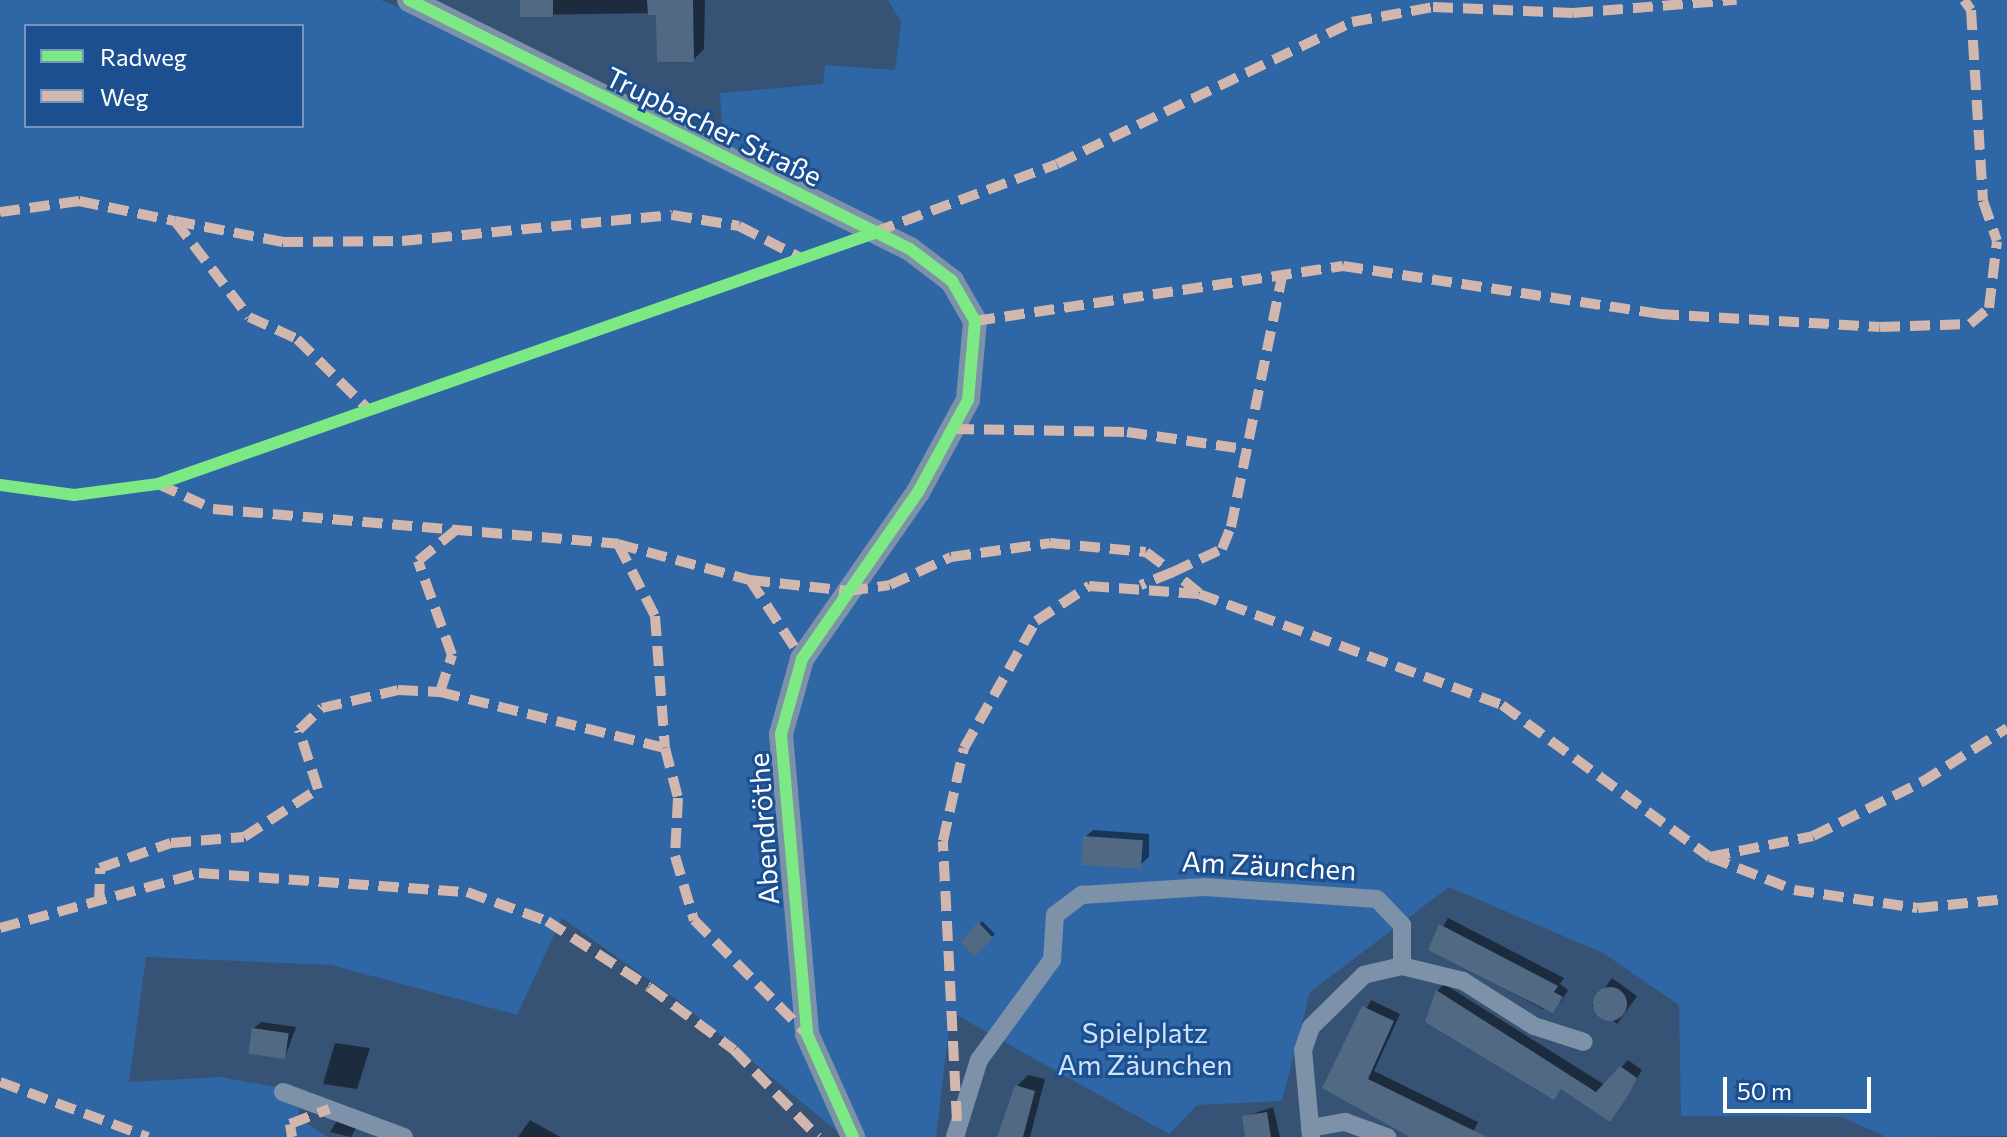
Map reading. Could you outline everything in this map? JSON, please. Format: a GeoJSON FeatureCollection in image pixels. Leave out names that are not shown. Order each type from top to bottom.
{"type":"FeatureCollection","features":[{"type":"Feature","properties":{"kind":"street","name":"Trupbacher Straße"},"geometry":{"type":"LineString","coordinates":[[409,0],[910,249],[952,281],[975,321]]}},
{"type":"Feature","properties":{"kind":"street","name":"Abendröthe"},"geometry":{"type":"LineString","coordinates":[[853,1137],[807,1034],[781,734],[802,659],[918,492],[968,400],[975,321]]}},
{"type":"Feature","properties":{"kind":"street","name":"Am Zäunchen"},"geometry":{"type":"LineString","coordinates":[[955,1137],[979,1060],[1052,960],[1055,915],[1082,895],[1205,887],[1377,899],[1402,925],[1402,966]]}},
{"type":"Feature","properties":{"kind":"street"},"geometry":{"type":"LineString","coordinates":[[1387,1137],[1345,1122],[1311,1133],[1303,1050],[1311,1027],[1364,975],[1402,966],[1463,981],[1534,1026],[1584,1042]]}},
{"type":"Feature","properties":{"kind":"street"},"geometry":{"type":"LineString","coordinates":[[283,1092],[404,1137]]}},
{"type":"Feature","properties":{"kind":"green space","name":"Spielplatz Am Zäunchen"},"geometry":{"type":"Polygon","coordinates":[[[0,0],[381,0],[723,149],[720,93],[823,84],[825,65],[895,70],[901,22],[888,0],[2007,0],[2007,1136],[1886,1137],[1842,1117],[1681,1116],[1679,1005],[1603,953],[1449,887],[1310,992],[1282,1101],[1197,1105],[1169,1134],[951,1012],[936,1137],[844,1137],[680,1002],[562,918],[517,1015],[331,965],[146,957],[129,1082],[221,1077],[302,1092],[298,1117],[327,1137],[0,1137],[0,0]]]}},
{"type":"Feature","properties":{"kind":"building"},"geometry":{"type":"Polygon","coordinates":[[[520,0],[553,0],[553,17],[520,17],[520,0]]]}},
{"type":"Feature","properties":{"kind":"building"},"geometry":{"type":"Polygon","coordinates":[[[647,0],[693,0],[694,62],[657,62],[656,15],[648,15],[647,0]]]}},
{"type":"Feature","properties":{"kind":"building"},"geometry":{"type":"Polygon","coordinates":[[[1083,836],[1143,840],[1141,869],[1081,865],[1083,836]]]}},
{"type":"Feature","properties":{"kind":"building"},"geometry":{"type":"Polygon","coordinates":[[[978,922],[993,938],[974,957],[961,942],[978,922]]]}},
{"type":"Feature","properties":{"kind":"building"},"geometry":{"type":"Polygon","coordinates":[[[1439,924],[1558,986],[1554,992],[1563,997],[1553,1013],[1428,950],[1439,924]]]}},
{"type":"Feature","properties":{"kind":"building"},"geometry":{"type":"Polygon","coordinates":[[[1610,987],[1622,992],[1627,1004],[1622,1016],[1610,1021],[1598,1016],[1593,1004],[1598,992],[1610,987]]]}},
{"type":"Feature","properties":{"kind":"building"},"geometry":{"type":"Polygon","coordinates":[[[1436,990],[1596,1092],[1620,1066],[1637,1078],[1610,1122],[1561,1089],[1554,1100],[1425,1022],[1436,990]]]}},
{"type":"Feature","properties":{"kind":"building"},"geometry":{"type":"Polygon","coordinates":[[[1362,1006],[1394,1021],[1368,1079],[1487,1137],[1410,1137],[1322,1088],[1362,1006]]]}},
{"type":"Feature","properties":{"kind":"building"},"geometry":{"type":"Polygon","coordinates":[[[252,1028],[289,1033],[285,1059],[248,1054],[252,1028]]]}},
{"type":"Feature","properties":{"kind":"building"},"geometry":{"type":"Polygon","coordinates":[[[1015,1085],[1035,1091],[1023,1137],[997,1137],[1015,1085]]]}},
{"type":"Feature","properties":{"kind":"building"},"geometry":{"type":"Polygon","coordinates":[[[1267,1112],[1271,1137],[1245,1137],[1242,1116],[1267,1112]]]}},
{"type":"Feature","properties":{"kind":"marked path"},"geometry":{"type":"LineString","coordinates":[[875,232],[1057,164],[1352,22],[1433,7],[1573,13],[1736,0]]}},
{"type":"Feature","properties":{"kind":"marked path"},"geometry":{"type":"LineString","coordinates":[[1964,0],[1971,10],[1983,201],[1997,241]]}},
{"type":"Feature","properties":{"kind":"marked path"},"geometry":{"type":"LineString","coordinates":[[0,212],[79,201],[175,221],[249,317],[297,339],[370,411]]}},
{"type":"Feature","properties":{"kind":"marked path"},"geometry":{"type":"LineString","coordinates":[[175,221],[283,242],[402,241],[672,215],[739,226],[803,259]]}},
{"type":"Feature","properties":{"kind":"marked path"},"geometry":{"type":"LineString","coordinates":[[975,321],[1343,266],[1659,314],[1880,327],[1970,324],[1989,308],[1997,241]]}},
{"type":"Feature","properties":{"kind":"marked path"},"geometry":{"type":"LineString","coordinates":[[1199,593],[1173,572],[1222,549],[1231,527],[1282,276]]}},
{"type":"Feature","properties":{"kind":"marked path"},"geometry":{"type":"LineString","coordinates":[[954,429],[1127,432],[1244,449]]}},
{"type":"Feature","properties":{"kind":"marked path"},"geometry":{"type":"LineString","coordinates":[[158,484],[213,509],[618,544],[750,580],[802,659]]}},
{"type":"Feature","properties":{"kind":"marked path"},"geometry":{"type":"LineString","coordinates":[[440,692],[452,655],[418,561],[457,529]]}},
{"type":"Feature","properties":{"kind":"marked path"},"geometry":{"type":"LineString","coordinates":[[750,580],[848,591],[890,585],[951,557],[1050,543],[1146,552],[1173,572],[1141,585]]}},
{"type":"Feature","properties":{"kind":"marked path"},"geometry":{"type":"LineString","coordinates":[[618,544],[655,616],[665,748],[678,798],[675,856],[694,920],[805,1032]]}},
{"type":"Feature","properties":{"kind":"marked path"},"geometry":{"type":"LineString","coordinates":[[957,1121],[943,841],[964,748],[1036,621],[1089,586],[1199,594],[1502,705],[1710,857],[1794,890],[1918,908],[2007,899]]}},
{"type":"Feature","properties":{"kind":"marked path"},"geometry":{"type":"LineString","coordinates":[[99,904],[100,868],[171,843],[244,837],[318,789],[299,730],[322,708],[398,690],[440,692],[665,748]]}},
{"type":"Feature","properties":{"kind":"marked path"},"geometry":{"type":"LineString","coordinates":[[1710,857],[1813,836],[1922,782],[2007,728]]}},
{"type":"Feature","properties":{"kind":"marked path"},"geometry":{"type":"LineString","coordinates":[[0,928],[199,873],[467,892],[547,921],[649,987],[734,1050],[818,1137]]}},
{"type":"Feature","properties":{"kind":"marked path"},"geometry":{"type":"LineString","coordinates":[[0,1082],[148,1137]]}},
{"type":"Feature","properties":{"kind":"marked path"},"geometry":{"type":"LineString","coordinates":[[292,1137],[290,1124],[329,1109]]}},
{"type":"Feature","properties":{"kind":"cycle path"},"geometry":{"type":"LineString","coordinates":[[409,0],[910,249],[952,281],[975,321],[968,400],[918,492],[802,659],[781,734],[807,1034],[853,1137]]}},
{"type":"Feature","properties":{"kind":"cycle path"},"geometry":{"type":"LineString","coordinates":[[0,485],[74,495],[158,484],[877,232]]}}]}
